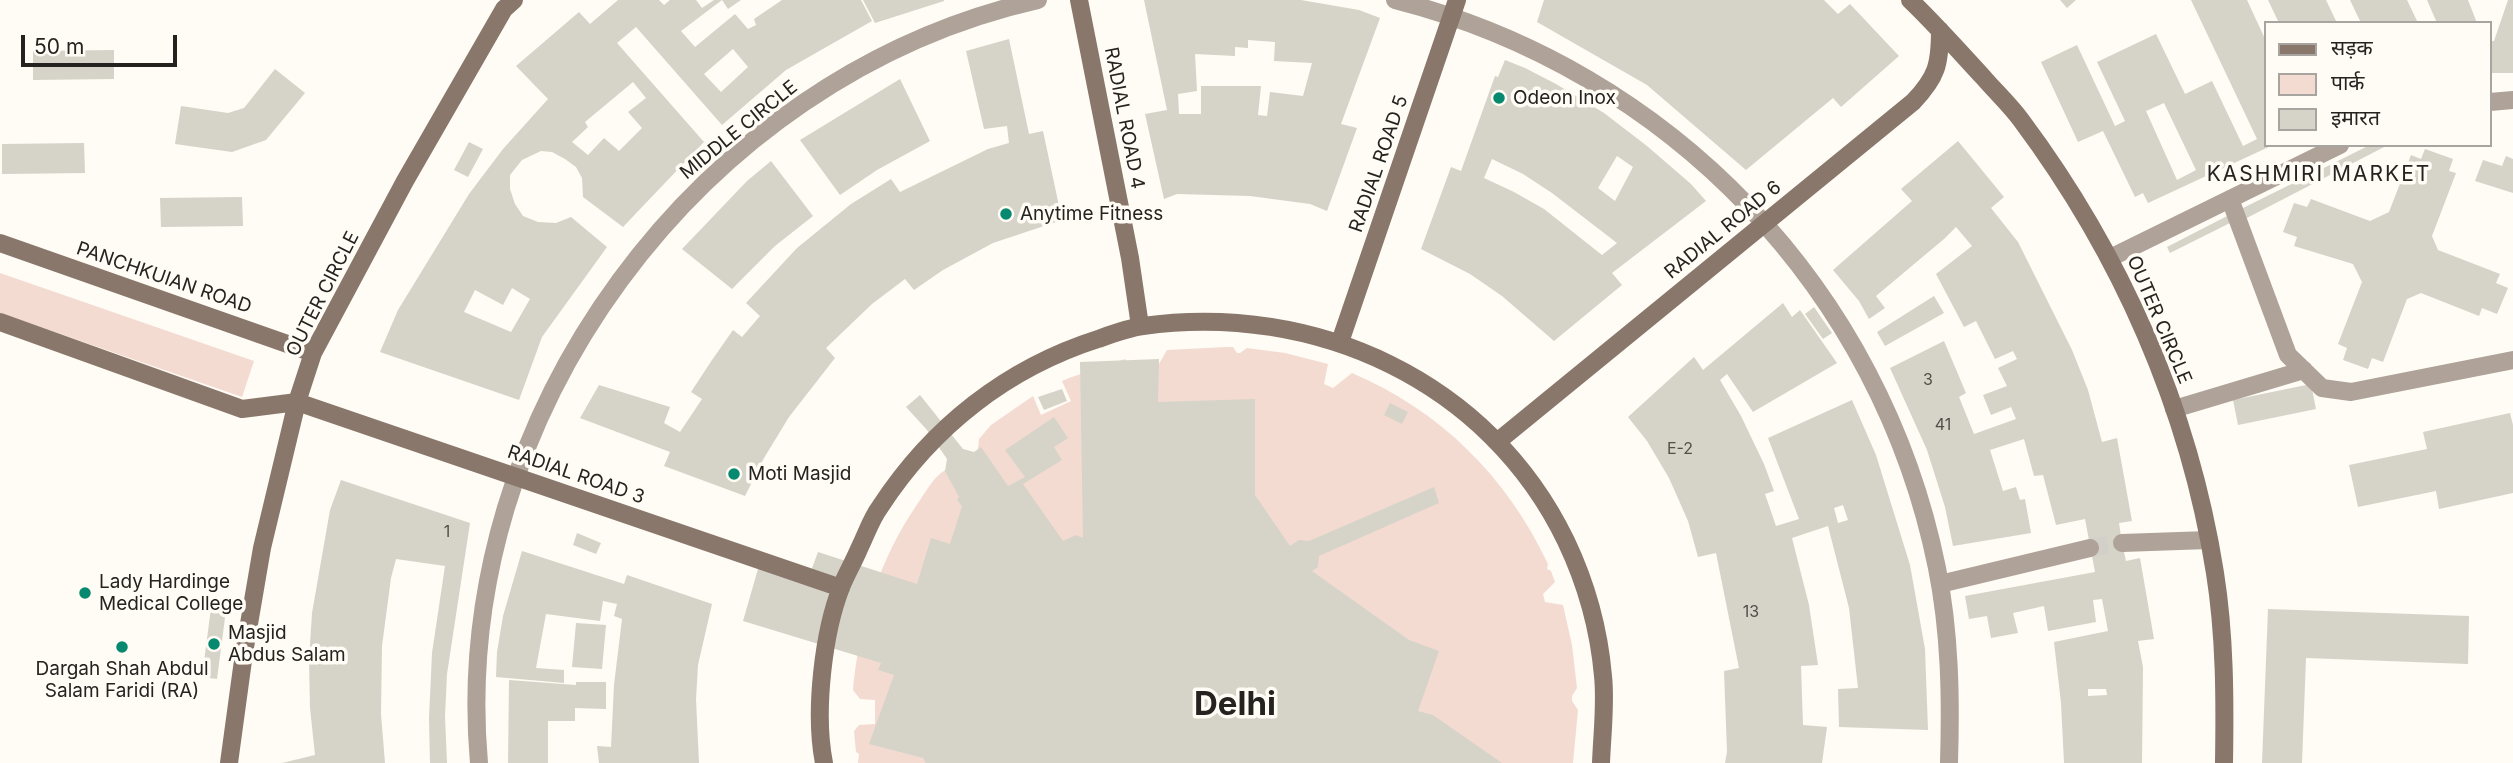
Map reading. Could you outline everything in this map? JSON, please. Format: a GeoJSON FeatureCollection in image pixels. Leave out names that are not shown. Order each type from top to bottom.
{"type":"FeatureCollection","features":[{"type":"Feature","properties":{"kind":"street","name":"MIDDLE CIRCLE"},"geometry":{"type":"LineString","coordinates":[[479,763],[477,713],[482,630],[496,548],[517,477],[537,424],[557,381],[599,309],[649,243],[705,182],[768,128],[847,76],[931,34],[1038,0]]}},
{"type":"Feature","properties":{"kind":"street","name":"RADIAL ROAD 4"},"geometry":{"type":"LineString","coordinates":[[1079,0],[1130,258],[1140,326]]}},
{"type":"Feature","properties":{"kind":"street"},"geometry":{"type":"LineString","coordinates":[[1395,0],[1454,8],[1578,72],[1630,104],[1678,140],[1723,180],[1765,223],[1807,273],[1843,327],[1875,384],[1901,444],[1922,506],[1940,584],[1947,634],[1951,699],[1949,763]]}},
{"type":"Feature","properties":{"kind":"street","name":"OUTER CIRCLE"},"geometry":{"type":"LineString","coordinates":[[1910,0],[2020,118],[2067,185],[2110,258],[2157,358],[2192,464],[2215,574],[2225,685],[2224,763]]}},
{"type":"Feature","properties":{"kind":"street","name":"OUTER CIRCLE"},"geometry":{"type":"LineString","coordinates":[[229,763],[262,548],[297,402],[313,353],[405,181],[508,3]]}},
{"type":"Feature","properties":{"kind":"street","name":"RADIAL ROAD 5"},"geometry":{"type":"LineString","coordinates":[[1340,342],[1454,8]]}},
{"type":"Feature","properties":{"kind":"street","name":"RADIAL ROAD 6"},"geometry":{"type":"LineString","coordinates":[[1497,442],[1913,102],[1936,71],[1940,58],[1940,30]]}},
{"type":"Feature","properties":{"kind":"street"},"geometry":{"type":"LineString","coordinates":[[2492,102],[2513,100]]}},
{"type":"Feature","properties":{"kind":"street"},"geometry":{"type":"LineString","coordinates":[[2110,258],[2336,147]]}},
{"type":"Feature","properties":{"kind":"street"},"geometry":{"type":"LineString","coordinates":[[2230,199],[2288,355],[2322,388],[2351,392],[2513,360]]}},
{"type":"Feature","properties":{"kind":"street","name":"PANCHKUIAN ROAD"},"geometry":{"type":"LineString","coordinates":[[0,243],[313,353]]}},
{"type":"Feature","properties":{"kind":"street"},"geometry":{"type":"LineString","coordinates":[[824,763],[820,699],[827,643],[841,588],[878,508],[926,445],[956,417],[1006,381],[1084,343],[1140,326],[1221,321],[1301,331],[1340,342],[1384,360],[1450,401],[1497,442],[1535,489],[1566,541],[1591,607],[1603,677],[1601,763]]}},
{"type":"Feature","properties":{"kind":"street"},"geometry":{"type":"LineString","coordinates":[[0,322],[242,409],[297,402]]}},
{"type":"Feature","properties":{"kind":"street"},"geometry":{"type":"LineString","coordinates":[[2174,409],[2304,370]]}},
{"type":"Feature","properties":{"kind":"street","name":"RADIAL ROAD 3"},"geometry":{"type":"LineString","coordinates":[[297,402],[841,588]]}},
{"type":"Feature","properties":{"kind":"street"},"geometry":{"type":"LineString","coordinates":[[2122,543],[2208,540]]}},
{"type":"Feature","properties":{"kind":"street"},"geometry":{"type":"LineString","coordinates":[[1940,584],[2090,548]]}},
{"type":"Feature","properties":{"kind":"green space"},"geometry":{"type":"Polygon","coordinates":[[[0,273],[254,361],[242,397],[0,313],[0,273]]]}},
{"type":"Feature","properties":{"kind":"green space"},"geometry":{"type":"Polygon","coordinates":[[[1233,347],[1237,353],[1247,348],[1285,353],[1328,364],[1324,384],[1333,388],[1352,373],[1414,407],[1442,427],[1491,475],[1513,503],[1548,564],[1547,569],[1551,571],[1555,582],[1543,594],[1545,602],[1563,605],[1572,645],[1577,688],[1572,696],[1578,710],[1573,763],[858,763],[859,754],[856,752],[854,731],[859,725],[875,724],[875,700],[860,699],[853,690],[866,616],[893,546],[935,479],[949,468],[977,460],[979,439],[991,425],[1033,396],[1041,415],[1071,401],[1062,381],[1125,359],[1137,370],[1156,369],[1167,350],[1233,347]]]}},
{"type":"Feature","properties":{"kind":"building"},"geometry":{"type":"Polygon","coordinates":[[[618,0],[659,0],[664,5],[670,0],[696,0],[702,8],[714,0],[722,0],[681,31],[695,47],[735,14],[748,29],[756,25],[754,19],[782,0],[861,0],[872,21],[786,70],[722,125],[636,27],[617,43],[704,142],[623,227],[583,197],[582,178],[576,167],[552,152],[541,151],[522,160],[510,175],[510,189],[523,216],[538,222],[556,223],[571,217],[607,247],[542,337],[519,400],[380,352],[398,310],[469,194],[503,149],[548,99],[516,66],[579,12],[590,24],[618,0]],[[733,49],[704,74],[721,92],[748,67],[733,49]],[[633,82],[585,122],[588,127],[572,142],[588,155],[604,138],[619,151],[642,128],[628,112],[646,98],[633,82]],[[512,288],[503,305],[475,290],[464,312],[511,332],[530,299],[512,288]]]}},
{"type":"Feature","properties":{"kind":"building"},"geometry":{"type":"Polygon","coordinates":[[[722,0],[741,0],[728,9],[722,0]]]}},
{"type":"Feature","properties":{"kind":"building"},"geometry":{"type":"Polygon","coordinates":[[[863,0],[944,0],[944,1],[875,23],[863,0]]]}},
{"type":"Feature","properties":{"kind":"building"},"geometry":{"type":"Polygon","coordinates":[[[1144,0],[1301,0],[1359,10],[1380,18],[1341,124],[1357,128],[1327,211],[1310,204],[1250,196],[1177,194],[1164,199],[1145,114],[1167,110],[1144,0]],[[1248,40],[1248,48],[1235,47],[1235,56],[1195,54],[1197,91],[1178,94],[1179,114],[1201,114],[1201,86],[1261,86],[1258,115],[1267,116],[1270,92],[1303,96],[1312,63],[1274,61],[1275,42],[1248,40]]]}},
{"type":"Feature","properties":{"kind":"building"},"geometry":{"type":"Polygon","coordinates":[[[1544,0],[1824,0],[1838,14],[1850,4],[1899,56],[1841,107],[1833,98],[1746,170],[1647,85],[1537,22],[1544,0]]]}},
{"type":"Feature","properties":{"kind":"building"},"geometry":{"type":"Polygon","coordinates":[[[2060,0],[2076,0],[2067,8],[2060,0]]]}},
{"type":"Feature","properties":{"kind":"building"},"geometry":{"type":"Polygon","coordinates":[[[2191,0],[2247,0],[2264,37],[2264,147],[2269,147],[2148,203],[2143,193],[2135,197],[2103,131],[2078,142],[2041,62],[2077,45],[2115,126],[2125,121],[2097,62],[2156,34],[2185,94],[2212,81],[2243,146],[2257,139],[2191,0]],[[2164,103],[2146,111],[2177,180],[2196,170],[2164,103]]]}},
{"type":"Feature","properties":{"kind":"building"},"geometry":{"type":"Polygon","coordinates":[[[2268,0],[2326,0],[2336,21],[2278,21],[2268,0]]]}},
{"type":"Feature","properties":{"kind":"building"},"geometry":{"type":"Polygon","coordinates":[[[2350,0],[2407,0],[2417,21],[2360,21],[2350,0]]]}},
{"type":"Feature","properties":{"kind":"building"},"geometry":{"type":"Polygon","coordinates":[[[2427,0],[2468,0],[2476,21],[2436,21],[2427,0]]]}},
{"type":"Feature","properties":{"kind":"building"},"geometry":{"type":"Polygon","coordinates":[[[2508,0],[2513,0],[2513,73],[2492,73],[2494,41],[2508,0]]]}},
{"type":"Feature","properties":{"kind":"building"},"geometry":{"type":"Polygon","coordinates":[[[1009,39],[1029,134],[1043,131],[1062,220],[993,243],[943,270],[914,290],[905,279],[872,304],[826,348],[835,358],[789,417],[745,496],[664,466],[670,452],[580,418],[599,385],[670,407],[664,423],[680,432],[702,399],[691,392],[712,360],[733,330],[742,337],[760,316],[746,303],[797,248],[851,204],[891,179],[900,192],[988,149],[1009,143],[1007,126],[984,129],[966,51],[1009,39]]]}},
{"type":"Feature","properties":{"kind":"building"},"geometry":{"type":"Polygon","coordinates":[[[114,50],[114,79],[33,80],[33,51],[114,50]]]}},
{"type":"Feature","properties":{"kind":"building"},"geometry":{"type":"Polygon","coordinates":[[[1505,60],[1556,84],[1604,113],[1647,146],[1691,184],[1706,201],[1612,273],[1622,285],[1554,341],[1502,296],[1470,274],[1421,249],[1451,167],[1461,171],[1495,76],[1498,77],[1505,60]],[[1617,156],[1598,188],[1615,201],[1633,167],[1617,156]],[[1492,159],[1484,178],[1544,209],[1602,255],[1617,243],[1552,193],[1523,174],[1492,159]]]}},
{"type":"Feature","properties":{"kind":"building"},"geometry":{"type":"Polygon","coordinates":[[[275,69],[305,93],[266,140],[232,152],[175,144],[181,106],[228,113],[244,108],[275,69]]]}},
{"type":"Feature","properties":{"kind":"building"},"geometry":{"type":"Polygon","coordinates":[[[900,79],[930,141],[877,170],[840,195],[800,140],[900,79]]]}},
{"type":"Feature","properties":{"kind":"building"},"geometry":{"type":"Polygon","coordinates":[[[1958,141],[2004,197],[1991,208],[2018,242],[2072,350],[2088,390],[2102,442],[2117,438],[2132,521],[2119,523],[2122,543],[2126,561],[2140,558],[2154,639],[2138,641],[2143,667],[2142,763],[2064,763],[2054,642],[2108,631],[2102,599],[2093,600],[2096,622],[2048,631],[2044,606],[2013,613],[2018,633],[1991,638],[1987,616],[1969,619],[1965,596],[2095,572],[2085,519],[2056,525],[2043,475],[2034,476],[2024,439],[1990,450],[2003,491],[2016,487],[2020,500],[2025,499],[2031,533],[1953,546],[1945,507],[1927,450],[1890,368],[1944,341],[1966,393],[1959,397],[1974,434],[2016,419],[2011,407],[1991,415],[1983,395],[2007,386],[1998,368],[2017,359],[2013,351],[1995,359],[1976,321],[1964,327],[1936,274],[1972,246],[1956,227],[1876,296],[1885,308],[1869,319],[1859,301],[1833,270],[1912,201],[1901,189],[1958,141]],[[2088,689],[2088,696],[2107,695],[2106,689],[2088,689]]]}},
{"type":"Feature","properties":{"kind":"building"},"geometry":{"type":"Polygon","coordinates":[[[469,142],[483,149],[468,177],[454,170],[469,142]]]}},
{"type":"Feature","properties":{"kind":"building"},"geometry":{"type":"Polygon","coordinates":[[[84,143],[85,173],[2,174],[2,144],[84,143]]]}},
{"type":"Feature","properties":{"kind":"building"},"geometry":{"type":"Polygon","coordinates":[[[2366,147],[2384,147],[2241,221],[2237,211],[2366,147]]]}},
{"type":"Feature","properties":{"kind":"building"},"geometry":{"type":"Polygon","coordinates":[[[2425,149],[2453,159],[2449,171],[2456,173],[2432,236],[2438,250],[2500,274],[2496,283],[2508,288],[2497,314],[2482,308],[2479,316],[2421,293],[2407,299],[2383,362],[2372,358],[2368,369],[2343,360],[2347,348],[2338,344],[2362,282],[2353,264],[2294,246],[2297,237],[2283,232],[2294,203],[2307,207],[2311,199],[2370,221],[2389,212],[2411,155],[2421,159],[2425,149]]]}},
{"type":"Feature","properties":{"kind":"building"},"geometry":{"type":"Polygon","coordinates":[[[2506,156],[2513,159],[2513,193],[2475,181],[2483,160],[2502,166],[2506,156]]]}},
{"type":"Feature","properties":{"kind":"building"},"geometry":{"type":"Polygon","coordinates":[[[771,161],[813,216],[775,246],[732,289],[682,249],[747,181],[771,161]]]}},
{"type":"Feature","properties":{"kind":"building"},"geometry":{"type":"Polygon","coordinates":[[[242,197],[243,226],[161,227],[160,198],[242,197]]]}},
{"type":"Feature","properties":{"kind":"building"},"geometry":{"type":"Polygon","coordinates":[[[2229,215],[2232,222],[2170,253],[2167,247],[2229,215]]]}},
{"type":"Feature","properties":{"kind":"building"},"geometry":{"type":"Polygon","coordinates":[[[1934,296],[1944,313],[1885,346],[1877,332],[1934,296]]]}},
{"type":"Feature","properties":{"kind":"building"},"geometry":{"type":"Polygon","coordinates":[[[1783,303],[1792,317],[1800,310],[1837,363],[1753,412],[1727,374],[1720,380],[1764,464],[1774,491],[1765,494],[1776,526],[1799,519],[1768,438],[1852,400],[1876,455],[1910,565],[1925,649],[1928,730],[1839,727],[1838,689],[1858,688],[1849,608],[1828,526],[1792,538],[1809,605],[1818,665],[1801,666],[1803,725],[1827,727],[1822,763],[1725,763],[1727,752],[1724,671],[1739,668],[1716,553],[1698,557],[1688,521],[1669,478],[1647,441],[1628,417],[1694,357],[1703,370],[1783,303]],[[1843,505],[1834,508],[1838,523],[1848,520],[1843,505]]]}},
{"type":"Feature","properties":{"kind":"building"},"geometry":{"type":"Polygon","coordinates":[[[1814,307],[1832,333],[1823,339],[1805,314],[1814,307]]]}},
{"type":"Feature","properties":{"kind":"building"},"geometry":{"type":"Polygon","coordinates":[[[1159,359],[1158,402],[1255,399],[1255,495],[1290,546],[1299,540],[1309,541],[1434,487],[1439,503],[1319,556],[1318,567],[1312,571],[1409,640],[1439,651],[1418,711],[1433,715],[1502,763],[926,763],[923,758],[869,744],[894,675],[878,670],[881,663],[743,621],[762,555],[811,571],[818,552],[917,584],[931,538],[950,544],[962,506],[945,471],[947,459],[927,430],[906,407],[920,395],[963,449],[974,452],[981,447],[1008,486],[1025,477],[1005,450],[1054,417],[1068,438],[1054,447],[1062,460],[1023,484],[1063,541],[1076,535],[1083,538],[1080,362],[1159,359]]]}},
{"type":"Feature","properties":{"kind":"building"},"geometry":{"type":"Polygon","coordinates":[[[2311,384],[2316,409],[2238,425],[2233,400],[2311,384]]]}},
{"type":"Feature","properties":{"kind":"building"},"geometry":{"type":"Polygon","coordinates":[[[1062,389],[1067,401],[1044,410],[1038,397],[1062,389]]]}},
{"type":"Feature","properties":{"kind":"building"},"geometry":{"type":"Polygon","coordinates":[[[1390,403],[1408,412],[1402,424],[1384,415],[1390,403]]]}},
{"type":"Feature","properties":{"kind":"building"},"geometry":{"type":"Polygon","coordinates":[[[2510,413],[2513,425],[2513,493],[2439,509],[2436,491],[2358,507],[2349,465],[2427,449],[2423,432],[2510,413]]]}},
{"type":"Feature","properties":{"kind":"building"},"geometry":{"type":"Polygon","coordinates":[[[341,480],[470,523],[447,674],[447,763],[430,763],[429,718],[432,653],[445,566],[396,559],[382,646],[381,714],[385,763],[282,763],[315,755],[310,708],[312,613],[330,510],[341,480]]]}},
{"type":"Feature","properties":{"kind":"building"},"geometry":{"type":"Polygon","coordinates":[[[577,533],[601,543],[596,554],[573,545],[577,533]]]}},
{"type":"Feature","properties":{"kind":"building"},"geometry":{"type":"Polygon","coordinates":[[[522,551],[624,584],[627,575],[712,604],[698,665],[696,699],[699,763],[599,763],[597,746],[611,747],[614,685],[622,619],[614,616],[617,604],[603,601],[600,621],[546,614],[536,668],[564,670],[564,683],[496,677],[503,616],[522,551]]]}},
{"type":"Feature","properties":{"kind":"building","name":"Masjid Abdus Salam"},"geometry":{"type":"Polygon","coordinates":[[[211,608],[226,610],[217,679],[202,677],[211,608]]]}},
{"type":"Feature","properties":{"kind":"building"},"geometry":{"type":"Polygon","coordinates":[[[2268,609],[2469,616],[2468,664],[2306,658],[2302,763],[2262,763],[2268,609]]]}},
{"type":"Feature","properties":{"kind":"building"},"geometry":{"type":"Polygon","coordinates":[[[576,623],[606,625],[602,669],[572,667],[576,623]]]}},
{"type":"Feature","properties":{"kind":"building"},"geometry":{"type":"Polygon","coordinates":[[[509,680],[576,685],[576,682],[606,682],[606,709],[575,708],[575,721],[548,721],[548,763],[508,763],[509,680]]]}},
{"type":"Feature","properties":{"kind":"tunnel"},"geometry":{"type":"LineString","coordinates":[[2090,548],[2122,543]]}},
{"type":"Feature","properties":{"kind":"place","name":"Odeon Inox"},"geometry":{"type":"Point","coordinates":[1499,98]}},
{"type":"Feature","properties":{"kind":"place","name":"Anytime Fitness"},"geometry":{"type":"Point","coordinates":[1006,214]}},
{"type":"Feature","properties":{"kind":"place","name":"Moti Masjid"},"geometry":{"type":"Point","coordinates":[734,474]}},
{"type":"Feature","properties":{"kind":"place","name":"Lady Hardinge Medical College"},"geometry":{"type":"Point","coordinates":[85,593]}},
{"type":"Feature","properties":{"kind":"place","name":"Masjid Abdus Salam"},"geometry":{"type":"Point","coordinates":[214,644]}},
{"type":"Feature","properties":{"kind":"place","name":"Dargah Shah Abdul Salam Faridi (RA)"},"geometry":{"type":"Point","coordinates":[122,647]}},
{"type":"Feature","properties":{"kind":"district","name":"KASHMIRI MARKET"},"geometry":{"type":"Point","coordinates":[2319,175]}},
{"type":"Feature","properties":{"kind":"district","name":"Delhi"},"geometry":{"type":"Point","coordinates":[1235,705]}}]}
